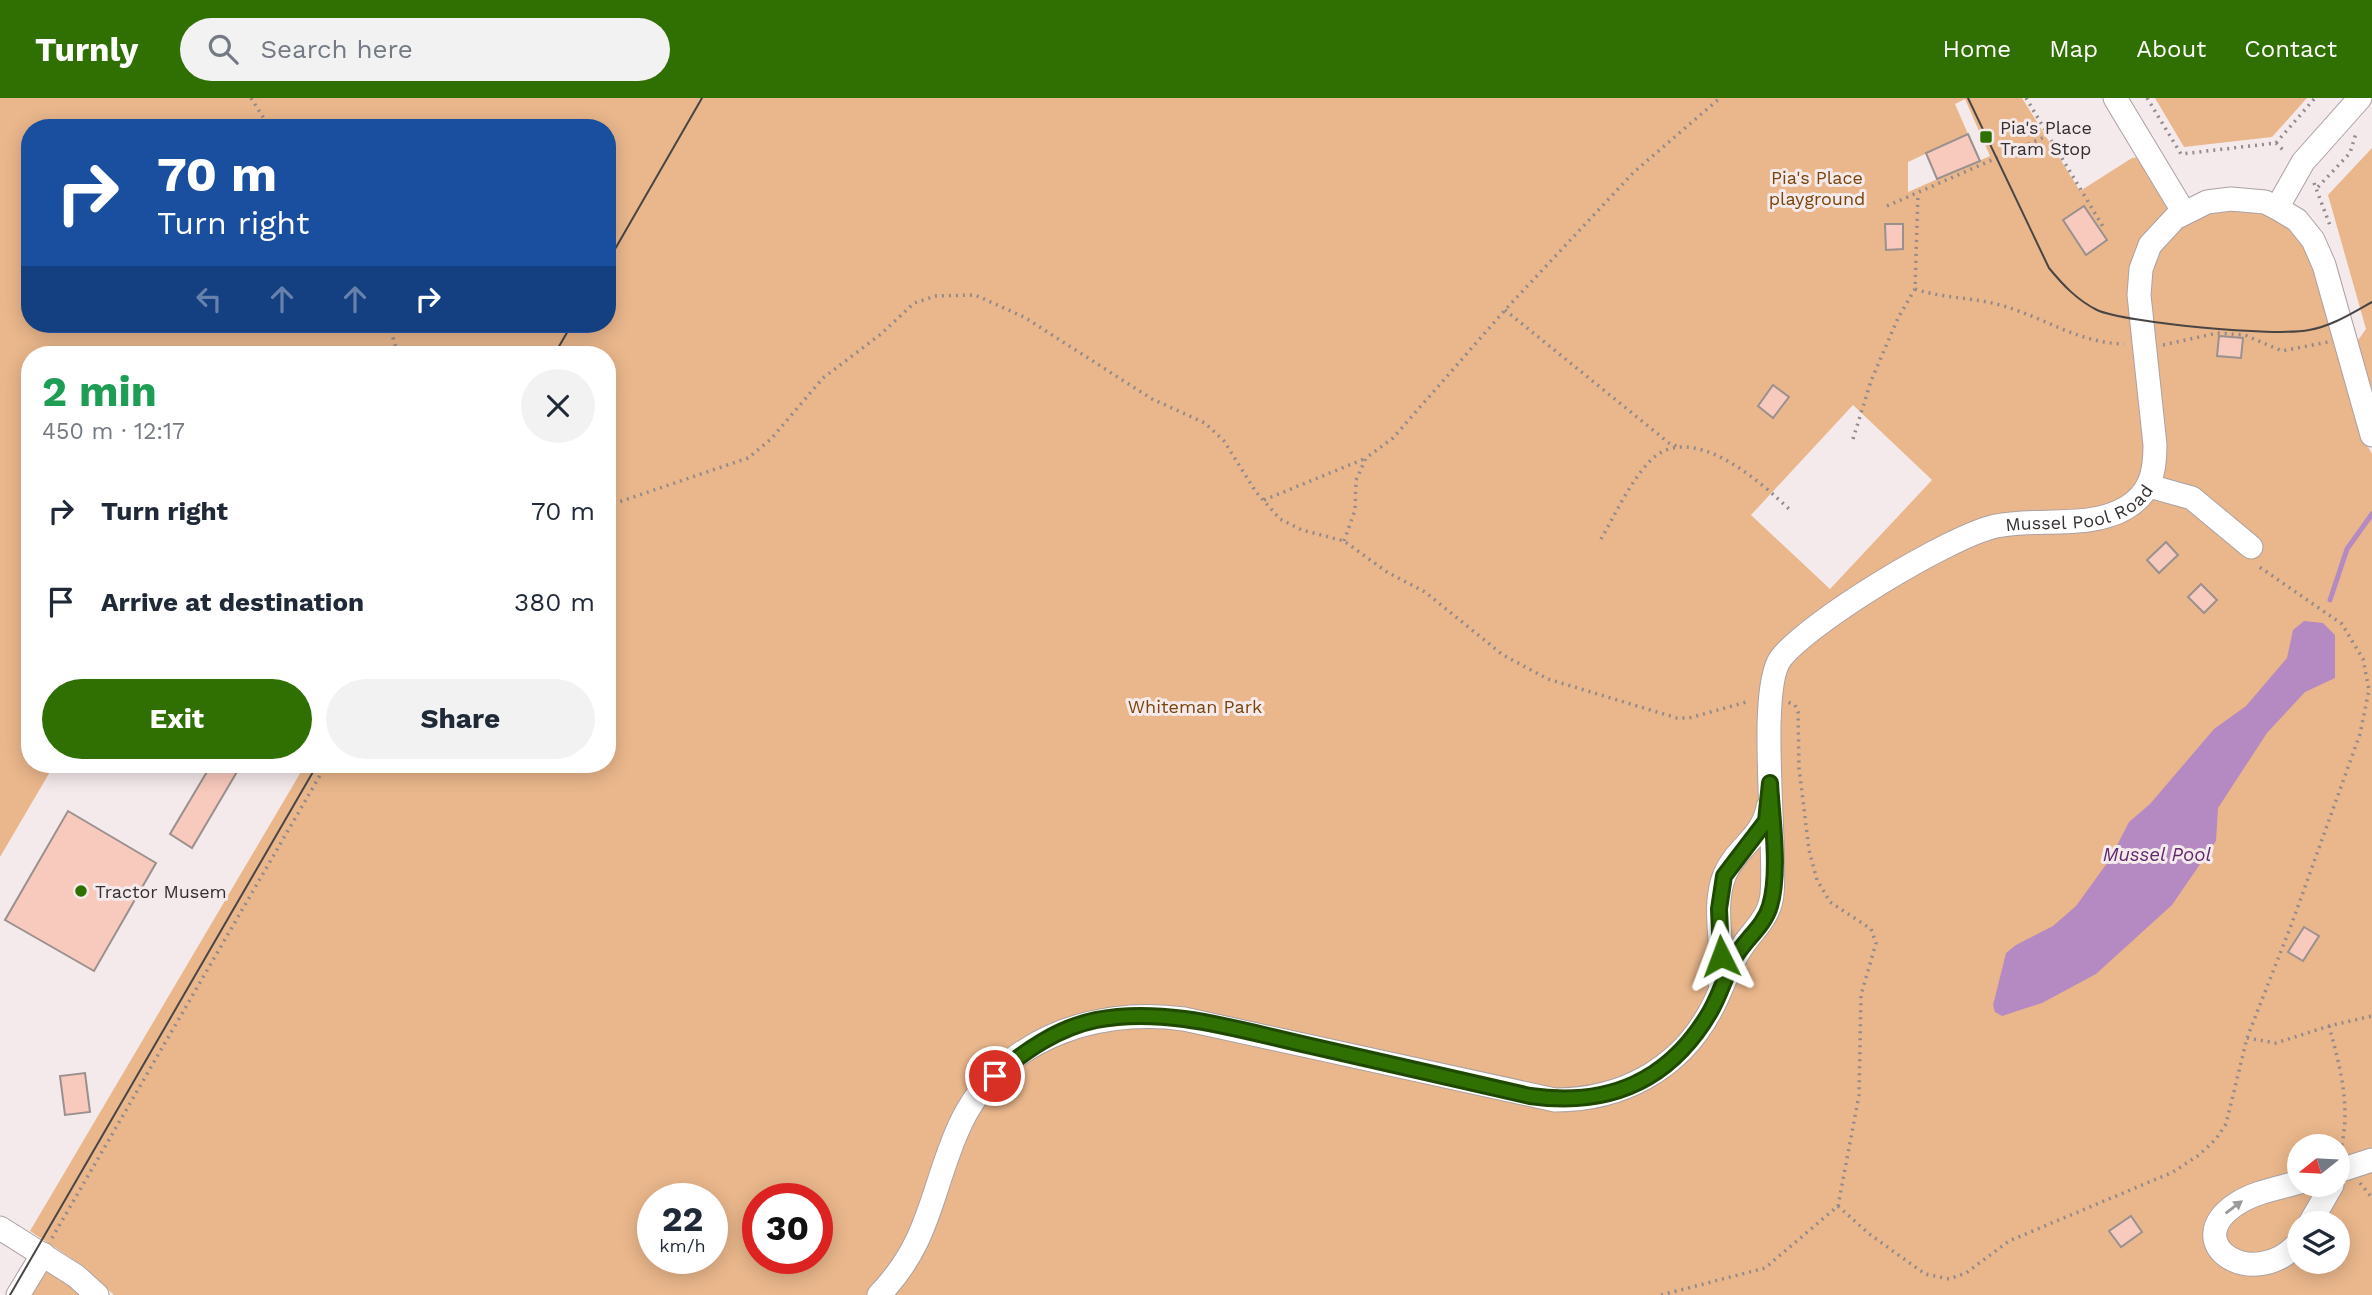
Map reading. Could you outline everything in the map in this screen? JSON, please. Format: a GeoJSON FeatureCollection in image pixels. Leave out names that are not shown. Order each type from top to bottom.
{"type":"FeatureCollection","features":[{"type":"Feature","properties":{"kind":"street"},"geometry":{"type":"LineString","coordinates":[[2115,98],[2183,212]]}},
{"type":"Feature","properties":{"kind":"street"},"geometry":{"type":"LineString","coordinates":[[2360,98],[2300,168],[2277,208],[2297,220],[2314,240],[2372,435]]}},
{"type":"Feature","properties":{"kind":"street","name":"Mussel Pool Road"},"geometry":{"type":"LineString","coordinates":[[1770,783],[1770,699],[1773,675],[1781,658],[1856,598],[1980,530],[2014,523],[2103,517],[2126,508],[2149,486],[2155,471],[2155,445],[2139,295],[2141,269],[2158,234],[2183,212],[2207,202],[2231,199],[2265,202],[2277,208]]}},
{"type":"Feature","properties":{"kind":"street"},"geometry":{"type":"LineString","coordinates":[[2149,486],[2192,498],[2251,547]]}},
{"type":"Feature","properties":{"kind":"street"},"geometry":{"type":"LineString","coordinates":[[1718,995],[1721,964],[1720,899],[1724,876],[1766,821],[1770,783]]}},
{"type":"Feature","properties":{"kind":"street"},"geometry":{"type":"LineString","coordinates":[[879,1295],[910,1256],[921,1237],[956,1132],[979,1094],[995,1076],[1027,1050],[1093,1020],[1137,1015],[1184,1019],[1530,1096],[1577,1100],[1625,1089],[1663,1068],[1695,1035],[1718,995],[1737,953],[1767,914],[1772,883],[1770,783]]}},
{"type":"Feature","properties":{"kind":"street"},"geometry":{"type":"LineString","coordinates":[[1720,899],[1724,912],[1735,922],[1749,923],[1767,914]]}},
{"type":"Feature","properties":{"kind":"street"},"geometry":{"type":"LineString","coordinates":[[2350,1170],[2372,1160]]}},
{"type":"Feature","properties":{"kind":"street"},"geometry":{"type":"LineString","coordinates":[[2287,1186],[2237,1203],[2220,1221],[2215,1232],[2219,1255],[2225,1265],[2245,1275],[2282,1264],[2287,1258]]}},
{"type":"Feature","properties":{"kind":"street"},"geometry":{"type":"LineString","coordinates":[[0,1228],[43,1254],[97,1295]]}},
{"type":"Feature","properties":{"kind":"street"},"geometry":{"type":"LineString","coordinates":[[18,1295],[43,1254]]}},
{"type":"Feature","properties":{"kind":"path"},"geometry":{"type":"LineString","coordinates":[[251,98],[265,119]]}},
{"type":"Feature","properties":{"kind":"path"},"geometry":{"type":"LineString","coordinates":[[1264,501],[1366,458],[1393,438],[1505,310],[1634,172],[1720,98]]}},
{"type":"Feature","properties":{"kind":"path"},"geometry":{"type":"LineString","coordinates":[[2026,98],[2105,230]]}},
{"type":"Feature","properties":{"kind":"path"},"geometry":{"type":"LineString","coordinates":[[2147,98],[2181,154],[2276,143],[2315,98]]}},
{"type":"Feature","properties":{"kind":"path"},"geometry":{"type":"LineString","coordinates":[[1887,206],[2049,135]]}},
{"type":"Feature","properties":{"kind":"path"},"geometry":{"type":"LineString","coordinates":[[2276,143],[2318,187],[2332,232]]}},
{"type":"Feature","properties":{"kind":"path"},"geometry":{"type":"LineString","coordinates":[[1853,439],[1871,382],[1898,318],[1915,289],[1918,193]]}},
{"type":"Feature","properties":{"kind":"path"},"geometry":{"type":"LineString","coordinates":[[1915,289],[1942,298],[2000,305],[2093,342],[2176,345],[2217,333],[2245,335],[2276,350],[2291,351],[2344,337]]}},
{"type":"Feature","properties":{"kind":"path"},"geometry":{"type":"LineString","coordinates":[[616,503],[748,458],[771,439],[823,378],[881,334],[903,311],[923,298],[963,294],[1005,307],[1152,399],[1205,423],[1224,441],[1264,501],[1290,525],[1344,541],[1387,572],[1425,592],[1503,655],[1548,679],[1677,719],[1752,700],[1770,699],[1793,704],[1798,712],[1799,768],[1809,850],[1816,880],[1830,902],[1871,929],[1876,943],[1861,995],[1859,1095],[1838,1206],[1765,1268],[1661,1295]]}},
{"type":"Feature","properties":{"kind":"path"},"geometry":{"type":"LineString","coordinates":[[1505,310],[1669,443],[1711,452],[1730,462],[1762,483],[1790,510]]}},
{"type":"Feature","properties":{"kind":"path"},"geometry":{"type":"LineString","coordinates":[[1601,538],[1649,462],[1664,452],[1681,447]]}},
{"type":"Feature","properties":{"kind":"path"},"geometry":{"type":"LineString","coordinates":[[1344,541],[1353,520],[1356,480],[1366,458]]}},
{"type":"Feature","properties":{"kind":"path"},"geometry":{"type":"LineString","coordinates":[[1838,1206],[1868,1233],[1933,1278],[1957,1277],[2009,1241],[2190,1162],[2216,1139],[2226,1124],[2247,1038],[2292,923],[2360,734],[2368,690],[2363,659],[2349,632],[2342,624],[2267,574],[2251,560],[2257,552],[2251,547]]}},
{"type":"Feature","properties":{"kind":"path"},"geometry":{"type":"LineString","coordinates":[[43,1254],[321,773]]}},
{"type":"Feature","properties":{"kind":"path"},"geometry":{"type":"LineString","coordinates":[[2247,1038],[2276,1043],[2372,1016]]}},
{"type":"Feature","properties":{"kind":"path"},"geometry":{"type":"LineString","coordinates":[[2329,1026],[2339,1066],[2346,1117],[2343,1134]]}},
{"type":"Feature","properties":{"kind":"path"},"geometry":{"type":"LineString","coordinates":[[2350,1182],[2372,1198]]}},
{"type":"Feature","properties":{"kind":"green space","name":"Whiteman Park"},"geometry":{"type":"Polygon","coordinates":[[[0,98],[2022,98],[2080,191],[2132,158],[2140,157],[2181,225],[2216,209],[2261,211],[2286,224],[2307,248],[2361,435],[2372,454],[2372,1295],[114,1295],[83,1266],[30,1231],[300,773],[616,773],[616,346],[21,346],[21,773],[49,773],[0,857],[0,98]],[[1965,99],[1955,104],[1968,134],[1908,162],[1908,192],[1990,156],[1965,99]],[[1853,405],[1751,515],[1830,589],[1932,480],[1853,405]]]}},
{"type":"Feature","properties":{"kind":"green space"},"geometry":{"type":"Polygon","coordinates":[[[2155,98],[2307,98],[2272,137],[2184,147],[2155,98]]]}},
{"type":"Feature","properties":{"kind":"green space"},"geometry":{"type":"Polygon","coordinates":[[[2372,148],[2372,403],[2356,343],[2366,329],[2328,195],[2372,148]]]}},
{"type":"Feature","properties":{"kind":"green space"},"geometry":{"type":"Polygon","coordinates":[[[41,1264],[83,1295],[22,1295],[41,1264]]]}},
{"type":"Feature","properties":{"kind":"water","name":"Mussel Pool"},"geometry":{"type":"Polygon","coordinates":[[[2304,621],[2323,623],[2335,635],[2335,678],[2305,692],[2267,733],[2218,808],[2216,841],[2172,905],[2096,974],[2042,1003],[2002,1016],[1995,1012],[1993,1005],[2006,953],[2053,926],[2076,906],[2110,859],[2129,822],[2150,804],[2214,729],[2246,706],[2287,658],[2293,630],[2304,621]]]}},
{"type":"Feature","properties":{"kind":"building"},"geometry":{"type":"Polygon","coordinates":[[[1968,134],[1980,161],[1937,179],[1926,153],[1968,134]]]}},
{"type":"Feature","properties":{"kind":"building"},"geometry":{"type":"Polygon","coordinates":[[[2084,206],[2107,240],[2086,255],[2063,220],[2084,206]]]}},
{"type":"Feature","properties":{"kind":"building"},"geometry":{"type":"Polygon","coordinates":[[[1885,224],[1903,224],[1903,249],[1886,250],[1885,224]]]}},
{"type":"Feature","properties":{"kind":"building"},"geometry":{"type":"Polygon","coordinates":[[[2219,336],[2243,338],[2241,358],[2217,356],[2219,336]]]}},
{"type":"Feature","properties":{"kind":"building"},"geometry":{"type":"Polygon","coordinates":[[[1773,385],[1789,397],[1773,418],[1758,406],[1773,385]]]}},
{"type":"Feature","properties":{"kind":"building"},"geometry":{"type":"Polygon","coordinates":[[[2166,542],[2178,555],[2159,573],[2147,560],[2166,542]]]}},
{"type":"Feature","properties":{"kind":"building"},"geometry":{"type":"Polygon","coordinates":[[[2201,584],[2217,600],[2204,613],[2188,597],[2201,584]]]}},
{"type":"Feature","properties":{"kind":"building"},"geometry":{"type":"Polygon","coordinates":[[[206,773],[236,773],[192,848],[170,834],[206,773]]]}},
{"type":"Feature","properties":{"kind":"building","name":"Tractor Musem"},"geometry":{"type":"Polygon","coordinates":[[[68,811],[156,863],[94,971],[5,920],[68,811]]]}},
{"type":"Feature","properties":{"kind":"building"},"geometry":{"type":"Polygon","coordinates":[[[2304,927],[2319,936],[2303,961],[2288,952],[2304,927]]]}},
{"type":"Feature","properties":{"kind":"building"},"geometry":{"type":"Polygon","coordinates":[[[85,1073],[90,1112],[65,1115],[60,1076],[85,1073]]]}},
{"type":"Feature","properties":{"kind":"building"},"geometry":{"type":"Polygon","coordinates":[[[2131,1216],[2142,1232],[2121,1247],[2109,1231],[2131,1216]]]}},
{"type":"Feature","properties":{"kind":"waterway"},"geometry":{"type":"LineString","coordinates":[[2330,600],[2347,549],[2372,514]]}},
{"type":"Feature","properties":{"kind":"tram line"},"geometry":{"type":"LineString","coordinates":[[616,247],[702,98]]}},
{"type":"Feature","properties":{"kind":"tram line"},"geometry":{"type":"LineString","coordinates":[[1968,98],[2049,268],[2071,292],[2097,310],[2168,324],[2292,332],[2326,325],[2372,302]]}},
{"type":"Feature","properties":{"kind":"tram line"},"geometry":{"type":"LineString","coordinates":[[559,346],[567,333]]}},
{"type":"Feature","properties":{"kind":"tram line"},"geometry":{"type":"LineString","coordinates":[[10,1295],[312,773]]}},
{"type":"Feature","properties":{"kind":"place","name":"Pia's Place Tram Stop"},"geometry":{"type":"Point","coordinates":[1986,137]}},
{"type":"Feature","properties":{"kind":"place","name":"Tractor Musem"},"geometry":{"type":"Point","coordinates":[81,891]}},
{"type":"Feature","properties":{"kind":"route"},"geometry":{"type":"LineString","coordinates":[[995,1076],[1027,1050],[1050,1036],[1093,1020],[1137,1015],[1184,1019],[1555,1100],[1577,1100],[1625,1089],[1663,1068],[1695,1035],[1711,1010],[1737,953],[1767,914],[1772,896],[1770,783],[1766,821],[1724,876],[1719,909],[1721,956]]}},
{"type":"Feature","properties":{"kind":"park label","name":"Pia's Place playground"},"geometry":{"type":"Point","coordinates":[1817,187]}}]}
